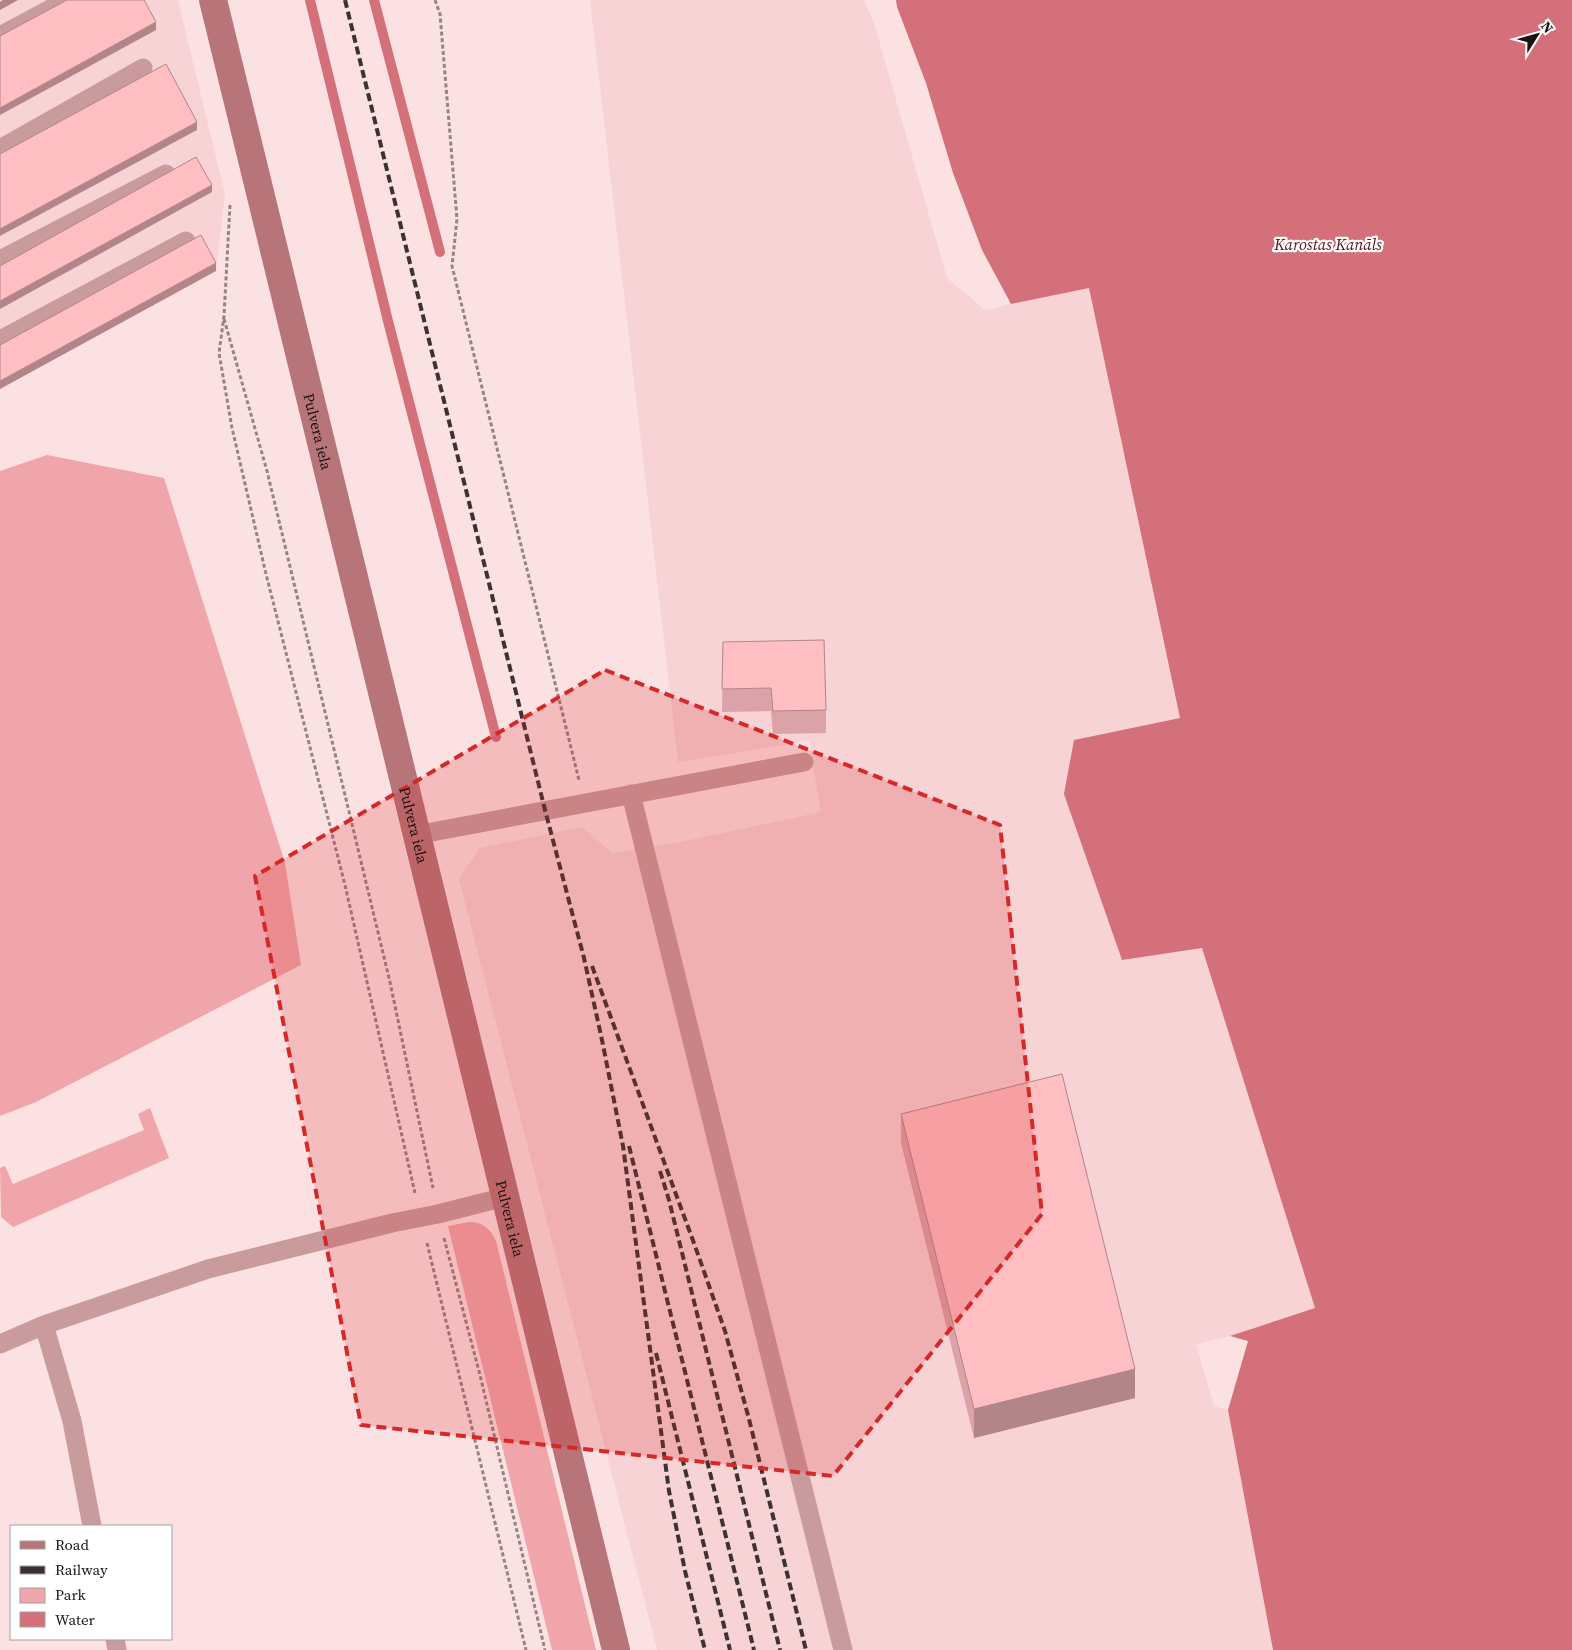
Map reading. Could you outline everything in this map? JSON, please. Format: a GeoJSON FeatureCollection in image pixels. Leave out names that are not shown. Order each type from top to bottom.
{"type":"FeatureCollection","features":[{"type":"Feature","properties":{"kind":"main road","name":"Pulvera iela"},"geometry":{"type":"LineString","coordinates":[[213,0],[616,1650]]}},
{"type":"Feature","properties":{"kind":"lane"},"geometry":{"type":"LineString","coordinates":[[0,36],[67,0]]}},
{"type":"Feature","properties":{"kind":"lane"},"geometry":{"type":"LineString","coordinates":[[0,149],[143,68]]}},
{"type":"Feature","properties":{"kind":"lane"},"geometry":{"type":"LineString","coordinates":[[0,260],[166,174]]}},
{"type":"Feature","properties":{"kind":"lane"},"geometry":{"type":"LineString","coordinates":[[0,340],[186,241]]}},
{"type":"Feature","properties":{"kind":"lane"},"geometry":{"type":"LineString","coordinates":[[416,835],[804,762]]}},
{"type":"Feature","properties":{"kind":"lane"},"geometry":{"type":"LineString","coordinates":[[631,794],[843,1650]]}},
{"type":"Feature","properties":{"kind":"lane"},"geometry":{"type":"LineString","coordinates":[[0,1344],[44,1325],[208,1269],[505,1197]]}},
{"type":"Feature","properties":{"kind":"lane"},"geometry":{"type":"LineString","coordinates":[[44,1325],[72,1421],[92,1525]]}},
{"type":"Feature","properties":{"kind":"path"},"geometry":{"type":"LineString","coordinates":[[435,0],[440,14],[457,219],[452,266],[585,803]]}},
{"type":"Feature","properties":{"kind":"path"},"geometry":{"type":"LineString","coordinates":[[230,196],[224,316],[219,353],[232,428],[266,574],[429,1216],[526,1650]]}},
{"type":"Feature","properties":{"kind":"path"},"geometry":{"type":"LineString","coordinates":[[224,316],[267,471],[390,982],[429,1216],[480,1375],[545,1650]]}},
{"type":"Feature","properties":{"kind":"highlighted area"},"geometry":{"type":"Polygon","coordinates":[[[605,670],[1000,825],[1042,1214],[833,1476],[361,1425],[255,876],[605,670]]]}},
{"type":"Feature","properties":{"kind":"shaded area"},"geometry":{"type":"Polygon","coordinates":[[[0,0],[178,0],[225,195],[216,271],[0,389],[0,0]]]}},
{"type":"Feature","properties":{"kind":"shaded area"},"geometry":{"type":"Polygon","coordinates":[[[590,0],[864,0],[874,23],[947,278],[985,310],[1089,287],[1180,718],[1074,740],[1202,948],[1315,1308],[1230,1336],[1196,1344],[1214,1406],[1228,1410],[1273,1650],[657,1650],[459,879],[480,848],[582,827],[612,853],[680,842],[821,812],[809,741],[678,762],[590,0]]]}},
{"type":"Feature","properties":{"kind":"green space"},"geometry":{"type":"Polygon","coordinates":[[[47,455],[164,478],[285,863],[301,965],[36,1102],[0,1116],[0,471],[47,455]]]}},
{"type":"Feature","properties":{"kind":"green space"},"geometry":{"type":"Polygon","coordinates":[[[150,1108],[169,1158],[13,1227],[1,1217],[0,1168],[5,1166],[13,1184],[144,1130],[138,1114],[150,1108]]]}},
{"type":"Feature","properties":{"kind":"green space"},"geometry":{"type":"Polygon","coordinates":[[[469,1222],[478,1223],[486,1227],[496,1241],[596,1650],[552,1650],[448,1226],[469,1222]]]}},
{"type":"Feature","properties":{"kind":"water","name":"Karostas Kanāls"},"geometry":{"type":"Polygon","coordinates":[[[896,0],[1572,0],[1572,1650],[1273,1650],[1228,1410],[1248,1341],[1230,1336],[1315,1308],[1202,948],[1122,960],[1064,794],[1074,740],[1180,718],[1089,288],[1011,304],[982,250],[953,173],[926,83],[896,0]]]}},
{"type":"Feature","properties":{"kind":"building"},"geometry":{"type":"Polygon","coordinates":[[[67,0],[144,0],[156,22],[0,108],[0,36],[67,0]]]}},
{"type":"Feature","properties":{"kind":"building"},"geometry":{"type":"Polygon","coordinates":[[[166,64],[197,122],[0,229],[0,154],[166,64]]]}},
{"type":"Feature","properties":{"kind":"building"},"geometry":{"type":"Polygon","coordinates":[[[196,157],[212,185],[0,301],[0,266],[196,157]]]}},
{"type":"Feature","properties":{"kind":"building"},"geometry":{"type":"Polygon","coordinates":[[[201,235],[216,263],[0,381],[0,345],[201,235]]]}},
{"type":"Feature","properties":{"kind":"building"},"geometry":{"type":"Polygon","coordinates":[[[824,640],[826,710],[773,711],[771,688],[722,689],[723,642],[824,640]]]}},
{"type":"Feature","properties":{"kind":"building"},"geometry":{"type":"Polygon","coordinates":[[[1062,1074],[1135,1369],[974,1409],[901,1114],[1062,1074]]]}},
{"type":"Feature","properties":{"kind":"waterway"},"geometry":{"type":"LineString","coordinates":[[310,0],[388,321],[496,737]]}},
{"type":"Feature","properties":{"kind":"waterway"},"geometry":{"type":"LineString","coordinates":[[374,0],[440,252]]}},
{"type":"Feature","properties":{"kind":"railway"},"geometry":{"type":"LineString","coordinates":[[345,0],[545,810],[584,958],[602,1040],[623,1146],[669,1491],[685,1571],[705,1650]]}},
{"type":"Feature","properties":{"kind":"railway"},"geometry":{"type":"LineString","coordinates":[[592,966],[725,1331],[749,1419],[806,1650]]}},
{"type":"Feature","properties":{"kind":"railway"},"geometry":{"type":"LineString","coordinates":[[629,1146],[754,1650]]}},
{"type":"Feature","properties":{"kind":"railway"},"geometry":{"type":"LineString","coordinates":[[660,1171],[669,1200],[780,1650]]}},
{"type":"Feature","properties":{"kind":"railway"},"geometry":{"type":"LineString","coordinates":[[656,1353],[730,1650]]}}]}
